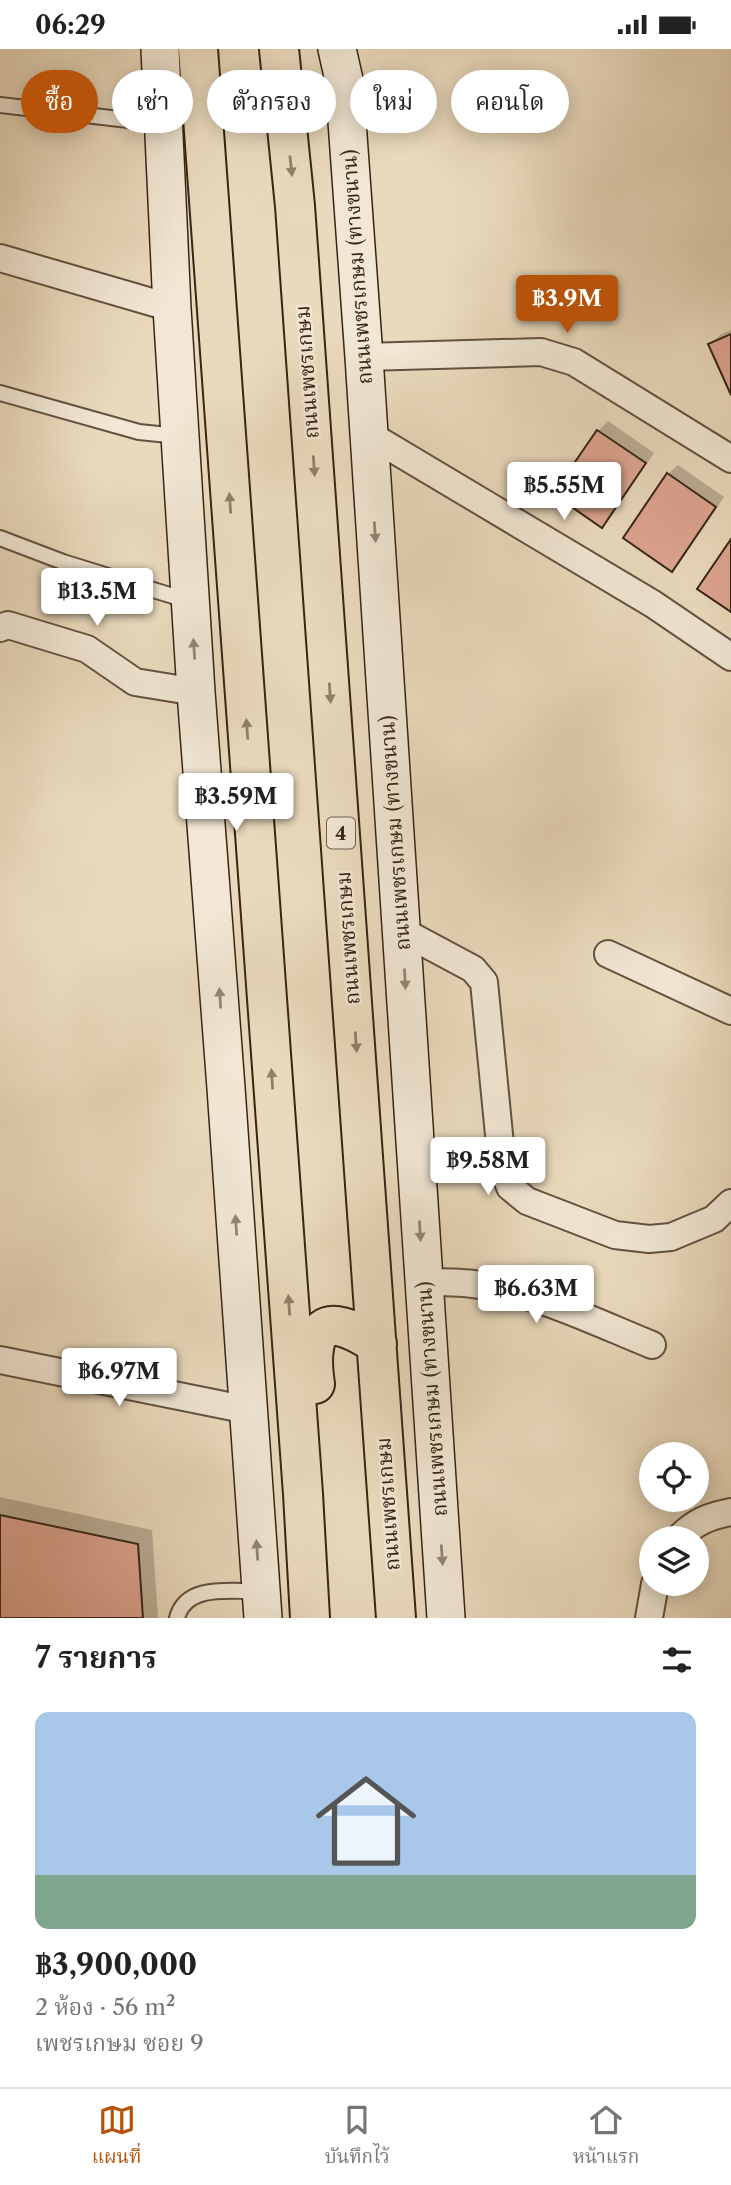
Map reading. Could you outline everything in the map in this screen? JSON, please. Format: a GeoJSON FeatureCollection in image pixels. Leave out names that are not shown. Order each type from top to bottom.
{"type":"FeatureCollection","features":[{"type":"Feature","properties":{"kind":"highway"},"geometry":{"type":"LineString","coordinates":[[198,49],[310,1618]]}},
{"type":"Feature","properties":{"kind":"highway","name":"ถนนเพชรเกษม"},"geometry":{"type":"LineString","coordinates":[[279,49],[295,206],[396,1618]]}},
{"type":"Feature","properties":{"kind":"highway"},"geometry":{"type":"LineString","coordinates":[[310,1618],[322,1581],[327,1550],[328,1507],[313,1371],[313,1348],[321,1331],[327,1326],[335,1325],[377,1344]]}},
{"type":"Feature","properties":{"kind":"main road"},"geometry":{"type":"LineString","coordinates":[[160,49],[161,70]]}},
{"type":"Feature","properties":{"kind":"main road","name":"ถนนเพชรเกษม (ทางขนาน)"},"geometry":{"type":"LineString","coordinates":[[337,49],[344,80],[364,356],[446,1618]]}},
{"type":"Feature","properties":{"kind":"main road"},"geometry":{"type":"LineString","coordinates":[[163,133],[196,692],[261,1605]]}},
{"type":"Feature","properties":{"kind":"street"},"geometry":{"type":"LineString","coordinates":[[0,258],[172,308]]}},
{"type":"Feature","properties":{"kind":"street"},"geometry":{"type":"LineString","coordinates":[[364,356],[541,352],[574,362],[731,459]]}},
{"type":"Feature","properties":{"kind":"street"},"geometry":{"type":"LineString","coordinates":[[368,434],[653,604],[731,657]]}},
{"type":"Feature","properties":{"kind":"street"},"geometry":{"type":"LineString","coordinates":[[1,627],[8,625],[87,649],[135,682],[196,692]]}},
{"type":"Feature","properties":{"kind":"street"},"geometry":{"type":"LineString","coordinates":[[402,932],[473,969],[484,982],[502,1165],[509,1187],[527,1201],[615,1235],[649,1239],[671,1237],[714,1219],[731,1203]]}},
{"type":"Feature","properties":{"kind":"street"},"geometry":{"type":"LineString","coordinates":[[608,954],[731,1011]]}},
{"type":"Feature","properties":{"kind":"street"},"geometry":{"type":"LineString","coordinates":[[424,1282],[473,1284],[507,1291],[547,1303],[652,1345]]}},
{"type":"Feature","properties":{"kind":"street"},"geometry":{"type":"LineString","coordinates":[[0,1360],[248,1410]]}},
{"type":"Feature","properties":{"kind":"street"},"geometry":{"type":"LineString","coordinates":[[691,1526],[709,1516],[731,1512]]}},
{"type":"Feature","properties":{"kind":"street"},"geometry":{"type":"LineString","coordinates":[[649,1618],[653,1596]]}},
{"type":"Feature","properties":{"kind":"lane"},"geometry":{"type":"LineString","coordinates":[[0,105],[112,118]]}},
{"type":"Feature","properties":{"kind":"lane"},"geometry":{"type":"LineString","coordinates":[[0,393],[139,432],[180,436]]}},
{"type":"Feature","properties":{"kind":"lane"},"geometry":{"type":"LineString","coordinates":[[0,538],[63,562],[191,602]]}},
{"type":"Feature","properties":{"kind":"lane"},"geometry":{"type":"LineString","coordinates":[[177,1618],[185,1601],[195,1594],[261,1605]]}},
{"type":"Feature","properties":{"kind":"building"},"geometry":{"type":"Polygon","coordinates":[[[731,334],[731,395],[708,344],[731,334]]]}},
{"type":"Feature","properties":{"kind":"building"},"geometry":{"type":"Polygon","coordinates":[[[597,430],[646,463],[602,528],[553,494],[597,430]]]}},
{"type":"Feature","properties":{"kind":"building"},"geometry":{"type":"Polygon","coordinates":[[[667,473],[716,507],[672,572],[623,538],[667,473]]]}},
{"type":"Feature","properties":{"kind":"building"},"geometry":{"type":"Polygon","coordinates":[[[731,539],[731,612],[697,589],[731,539]]]}},
{"type":"Feature","properties":{"kind":"building"},"geometry":{"type":"Polygon","coordinates":[[[0,1515],[138,1544],[143,1618],[0,1618],[0,1515]]]}}]}
